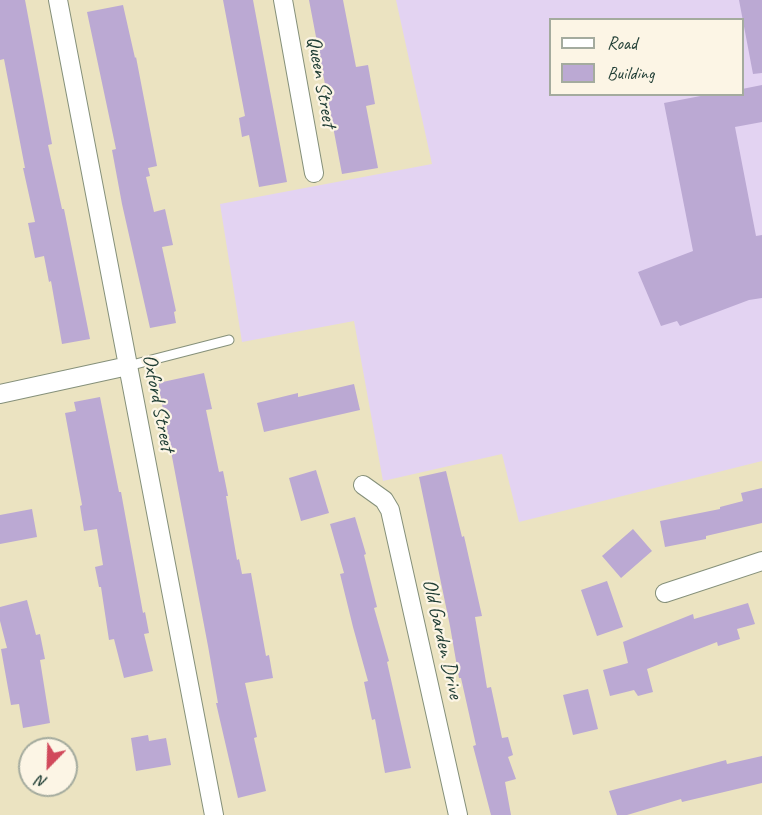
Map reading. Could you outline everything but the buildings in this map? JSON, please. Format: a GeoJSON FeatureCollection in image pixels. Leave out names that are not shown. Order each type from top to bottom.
{"type":"FeatureCollection","features":[{"type":"Feature","properties":{"kind":"street","name":"Oxford Street"},"geometry":{"type":"LineString","coordinates":[[58,0],[214,815]]}},
{"type":"Feature","properties":{"kind":"street","name":"Queen Street"},"geometry":{"type":"LineString","coordinates":[[283,0],[314,173]]}},
{"type":"Feature","properties":{"kind":"street"},"geometry":{"type":"LineString","coordinates":[[0,394],[128,366]]}},
{"type":"Feature","properties":{"kind":"street","name":"Old Garden Drive"},"geometry":{"type":"LineString","coordinates":[[363,484],[384,500],[390,510],[458,815]]}},
{"type":"Feature","properties":{"kind":"street"},"geometry":{"type":"LineString","coordinates":[[665,593],[762,561]]}},
{"type":"Feature","properties":{"kind":"lane"},"geometry":{"type":"LineString","coordinates":[[128,366],[229,340]]}},
{"type":"Feature","properties":{"kind":"shaded area"},"geometry":{"type":"Polygon","coordinates":[[[396,0],[762,0],[762,461],[519,522],[502,454],[383,481],[354,321],[242,342],[220,204],[432,164],[396,0]]]}}]}
